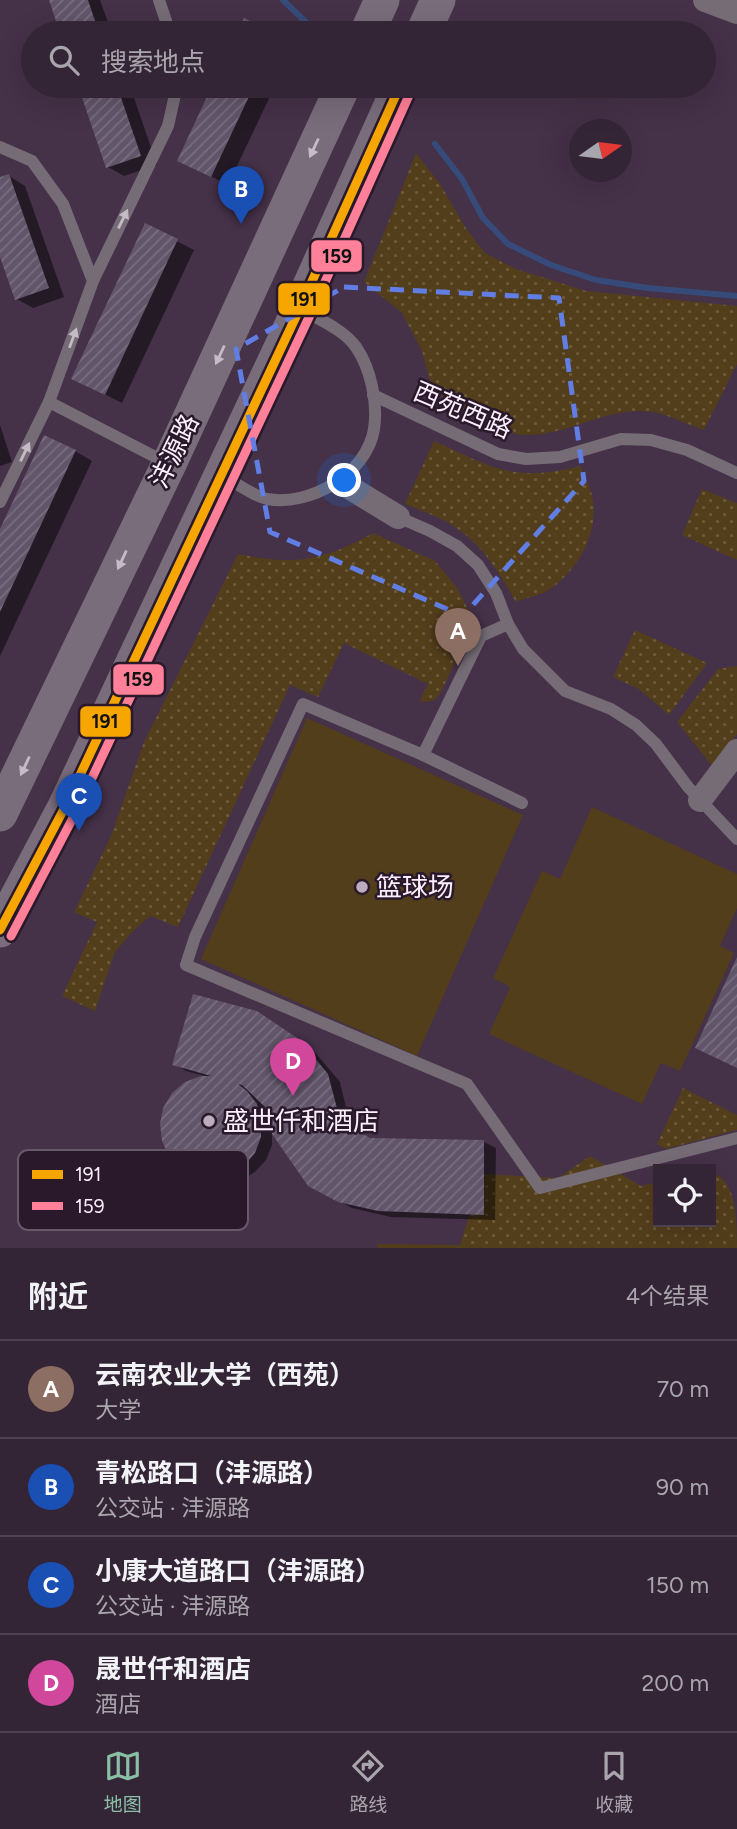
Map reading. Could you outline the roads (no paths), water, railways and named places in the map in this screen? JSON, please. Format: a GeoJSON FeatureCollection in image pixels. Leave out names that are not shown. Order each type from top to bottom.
{"type":"FeatureCollection","features":[{"type":"Feature","properties":{"kind":"main road"},"geometry":{"type":"LineString","coordinates":[[372,21],[382,0]]}},
{"type":"Feature","properties":{"kind":"main road"},"geometry":{"type":"LineString","coordinates":[[429,21],[438,0]]}},
{"type":"Feature","properties":{"kind":"main road","name":"沣源路"},"geometry":{"type":"LineString","coordinates":[[0,814],[169,464],[337,98]]}},
{"type":"Feature","properties":{"kind":"main road","name":"沣源路"},"geometry":{"type":"LineString","coordinates":[[0,930],[65,807],[300,308],[395,98]]}},
{"type":"Feature","properties":{"kind":"street"},"geometry":{"type":"LineString","coordinates":[[705,0],[737,12]]}},
{"type":"Feature","properties":{"kind":"street"},"geometry":{"type":"LineString","coordinates":[[339,481],[398,517]]}},
{"type":"Feature","properties":{"kind":"street"},"geometry":{"type":"LineString","coordinates":[[700,800],[737,751]]}},
{"type":"Feature","properties":{"kind":"lane"},"geometry":{"type":"LineString","coordinates":[[159,0],[166,21]]}},
{"type":"Feature","properties":{"kind":"lane"},"geometry":{"type":"LineString","coordinates":[[0,502],[49,402],[93,281],[168,126],[174,98]]}},
{"type":"Feature","properties":{"kind":"lane"},"geometry":{"type":"LineString","coordinates":[[0,146],[32,161],[63,204],[93,281]]}},
{"type":"Feature","properties":{"kind":"lane"},"geometry":{"type":"LineString","coordinates":[[221,474],[264,499],[287,501],[319,494],[339,481],[363,456],[374,431],[369,373],[355,346],[340,332],[300,308]]}},
{"type":"Feature","properties":{"kind":"lane","name":"西苑西路"},"geometry":{"type":"LineString","coordinates":[[373,396],[498,454],[526,459],[560,457],[621,439],[651,440],[687,450],[737,473]]}},
{"type":"Feature","properties":{"kind":"lane"},"geometry":{"type":"LineString","coordinates":[[49,402],[169,464]]}},
{"type":"Feature","properties":{"kind":"lane"},"geometry":{"type":"LineString","coordinates":[[398,517],[457,546],[478,565],[496,593],[508,624],[523,649],[565,691],[611,709],[636,725],[656,744],[700,800],[737,839]]}},
{"type":"Feature","properties":{"kind":"lane"},"geometry":{"type":"LineString","coordinates":[[423,755],[481,636],[508,624]]}},
{"type":"Feature","properties":{"kind":"lane"},"geometry":{"type":"LineString","coordinates":[[522,803],[423,755],[303,704],[195,937],[186,965],[467,1084],[540,1188],[737,1138]]}},
{"type":"Feature","properties":{"kind":"waterway"},"geometry":{"type":"LineString","coordinates":[[283,0],[305,21]]}},
{"type":"Feature","properties":{"kind":"waterway"},"geometry":{"type":"LineString","coordinates":[[435,144],[462,179],[483,218],[508,244],[551,265],[596,280],[737,296]]}},
{"type":"Feature","properties":{"kind":"place","name":"青松路口（沣源路）"},"geometry":{"type":"Point","coordinates":[241,224]}},
{"type":"Feature","properties":{"kind":"place","name":"云南农业大学（西苑）"},"geometry":{"type":"Point","coordinates":[458,666]}},
{"type":"Feature","properties":{"kind":"place","name":"小康大道路口（沣源路）"},"geometry":{"type":"Point","coordinates":[79,831]}},
{"type":"Feature","properties":{"kind":"place","name":"篮球场"},"geometry":{"type":"Point","coordinates":[362,887]}},
{"type":"Feature","properties":{"kind":"place","name":"晟世仟和酒店"},"geometry":{"type":"Point","coordinates":[293,1096]}},
{"type":"Feature","properties":{"kind":"place","name":"盛世仟和酒店"},"geometry":{"type":"Point","coordinates":[209,1121]}}]}
